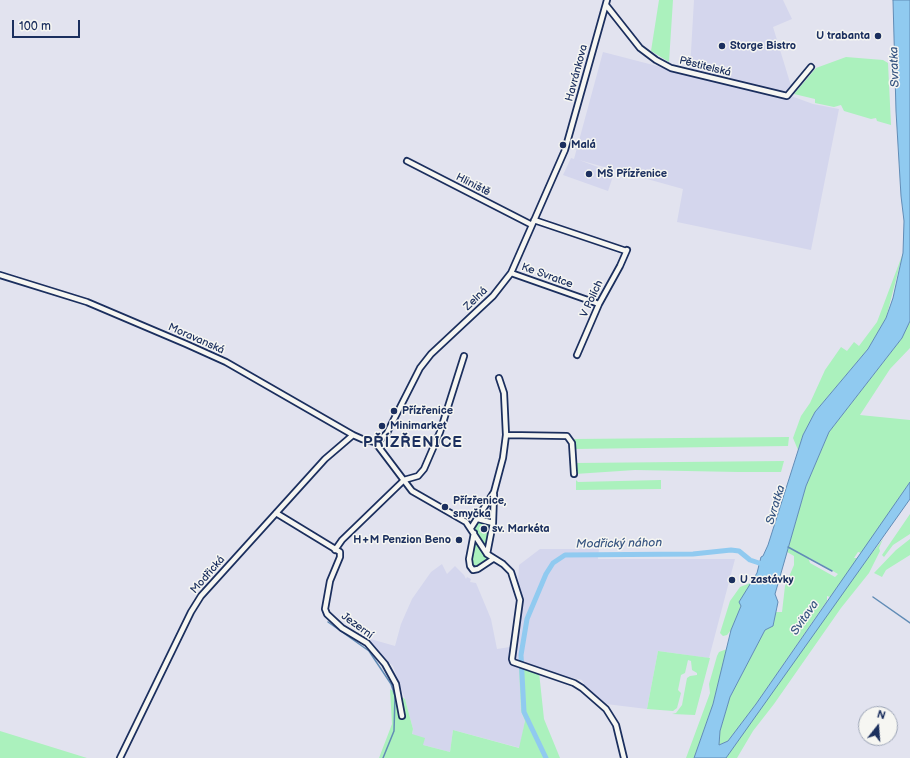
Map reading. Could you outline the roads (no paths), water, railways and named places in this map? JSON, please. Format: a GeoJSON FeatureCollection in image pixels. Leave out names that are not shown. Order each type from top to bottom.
{"type":"FeatureCollection","features":[{"type":"Feature","properties":{"kind":"street","name":"Pěstitelská"},"geometry":{"type":"LineString","coordinates":[[606,2],[640,48],[656,60],[671,68],[787,96],[811,67]]}},
{"type":"Feature","properties":{"kind":"street","name":"Havránkova"},"geometry":{"type":"LineString","coordinates":[[565,150],[606,2]]}},
{"type":"Feature","properties":{"kind":"street","name":"Zelná"},"geometry":{"type":"LineString","coordinates":[[375,442],[387,433],[420,368],[431,354],[493,296],[511,273],[565,150]]}},
{"type":"Feature","properties":{"kind":"street","name":"Hliniště"},"geometry":{"type":"LineString","coordinates":[[406,161],[533,223]]}},
{"type":"Feature","properties":{"kind":"street","name":"V Polích"},"geometry":{"type":"LineString","coordinates":[[533,223],[626,250],[620,266],[599,304],[577,355]]}},
{"type":"Feature","properties":{"kind":"street","name":"Ke Svratce"},"geometry":{"type":"LineString","coordinates":[[511,273],[599,304]]}},
{"type":"Feature","properties":{"kind":"street","name":"Moravanská"},"geometry":{"type":"LineString","coordinates":[[0,274],[87,302],[186,344],[226,362],[353,435],[375,442]]}},
{"type":"Feature","properties":{"kind":"street"},"geometry":{"type":"LineString","coordinates":[[276,513],[335,550],[342,540],[404,480],[418,476],[424,469],[440,432],[464,356]]}},
{"type":"Feature","properties":{"kind":"street"},"geometry":{"type":"LineString","coordinates":[[493,559],[478,569],[473,570],[470,566],[469,559],[472,531],[494,492],[500,472],[506,435],[504,393],[499,378]]}},
{"type":"Feature","properties":{"kind":"street","name":"Modřická"},"geometry":{"type":"LineString","coordinates":[[120,758],[191,612],[201,596],[325,459],[353,435]]}},
{"type":"Feature","properties":{"kind":"street"},"geometry":{"type":"LineString","coordinates":[[506,435],[566,436],[572,443],[574,474]]}},
{"type":"Feature","properties":{"kind":"street"},"geometry":{"type":"LineString","coordinates":[[375,442],[414,493],[466,522],[487,554],[503,564],[511,572],[520,600],[512,659],[517,664],[574,683],[600,703],[616,725],[624,758]]}},
{"type":"Feature","properties":{"kind":"street"},"geometry":{"type":"LineString","coordinates":[[487,554],[493,523],[494,492]]}},
{"type":"Feature","properties":{"kind":"street"},"geometry":{"type":"LineString","coordinates":[[478,519],[493,523]]}},
{"type":"Feature","properties":{"kind":"street","name":"Jezerní"},"geometry":{"type":"LineString","coordinates":[[335,550],[340,552],[340,557],[330,581],[325,609],[327,614],[342,628],[367,643],[385,664],[396,684],[402,716]]}},
{"type":"Feature","properties":{"kind":"water","name":"Svratka"},"geometry":{"type":"Polygon","coordinates":[[[893,0],[910,0],[910,321],[902,338],[829,432],[806,486],[775,594],[778,602],[773,626],[765,630],[730,697],[720,731],[719,745],[728,741],[756,704],[910,482],[910,499],[726,758],[694,758],[713,704],[731,630],[741,606],[739,602],[757,573],[761,557],[763,556],[768,545],[803,435],[815,412],[868,349],[886,318],[893,298],[903,253],[904,221],[896,111],[893,0]]]}},
{"type":"Feature","properties":{"kind":"waterway"},"geometry":{"type":"LineString","coordinates":[[788,547],[832,571]]}},
{"type":"Feature","properties":{"kind":"waterway","name":"Modřický náhon"},"geometry":{"type":"LineString","coordinates":[[546,758],[524,712],[521,655],[527,619],[546,574],[553,563],[565,555],[693,554],[731,550],[739,551],[750,560],[765,565]]}},
{"type":"Feature","properties":{"kind":"waterway"},"geometry":{"type":"LineString","coordinates":[[873,597],[910,623]]}},
{"type":"Feature","properties":{"kind":"waterway"},"geometry":{"type":"LineString","coordinates":[[328,622],[369,651],[391,684],[395,696],[394,731],[383,758]]}},
{"type":"Feature","properties":{"kind":"place","name":"U trabanta"},"geometry":{"type":"Point","coordinates":[878,36]}},
{"type":"Feature","properties":{"kind":"place","name":"Storge Bistro"},"geometry":{"type":"Point","coordinates":[722,46]}},
{"type":"Feature","properties":{"kind":"place","name":"Malá"},"geometry":{"type":"Point","coordinates":[563,145]}},
{"type":"Feature","properties":{"kind":"place","name":"MŠ Přízřenice"},"geometry":{"type":"Point","coordinates":[589,174]}},
{"type":"Feature","properties":{"kind":"place","name":"Přízřenice"},"geometry":{"type":"Point","coordinates":[394,411]}},
{"type":"Feature","properties":{"kind":"place","name":"Minimarket"},"geometry":{"type":"Point","coordinates":[382,426]}},
{"type":"Feature","properties":{"kind":"place","name":"Přízřenice, smyčka"},"geometry":{"type":"Point","coordinates":[445,507]}},
{"type":"Feature","properties":{"kind":"place","name":"sv. Markéta"},"geometry":{"type":"Point","coordinates":[484,529]}},
{"type":"Feature","properties":{"kind":"place","name":"H+M Penzion Beno"},"geometry":{"type":"Point","coordinates":[459,540]}},
{"type":"Feature","properties":{"kind":"place","name":"U zastávky"},"geometry":{"type":"Point","coordinates":[732,580]}},
{"type":"Feature","properties":{"kind":"district","name":"PŘÍZŘENICE"},"geometry":{"type":"Point","coordinates":[413,443]}},
{"type":"Feature","properties":{"kind":"water label","name":"Svitava"},"geometry":{"type":"Point","coordinates":[805,618]}}]}
